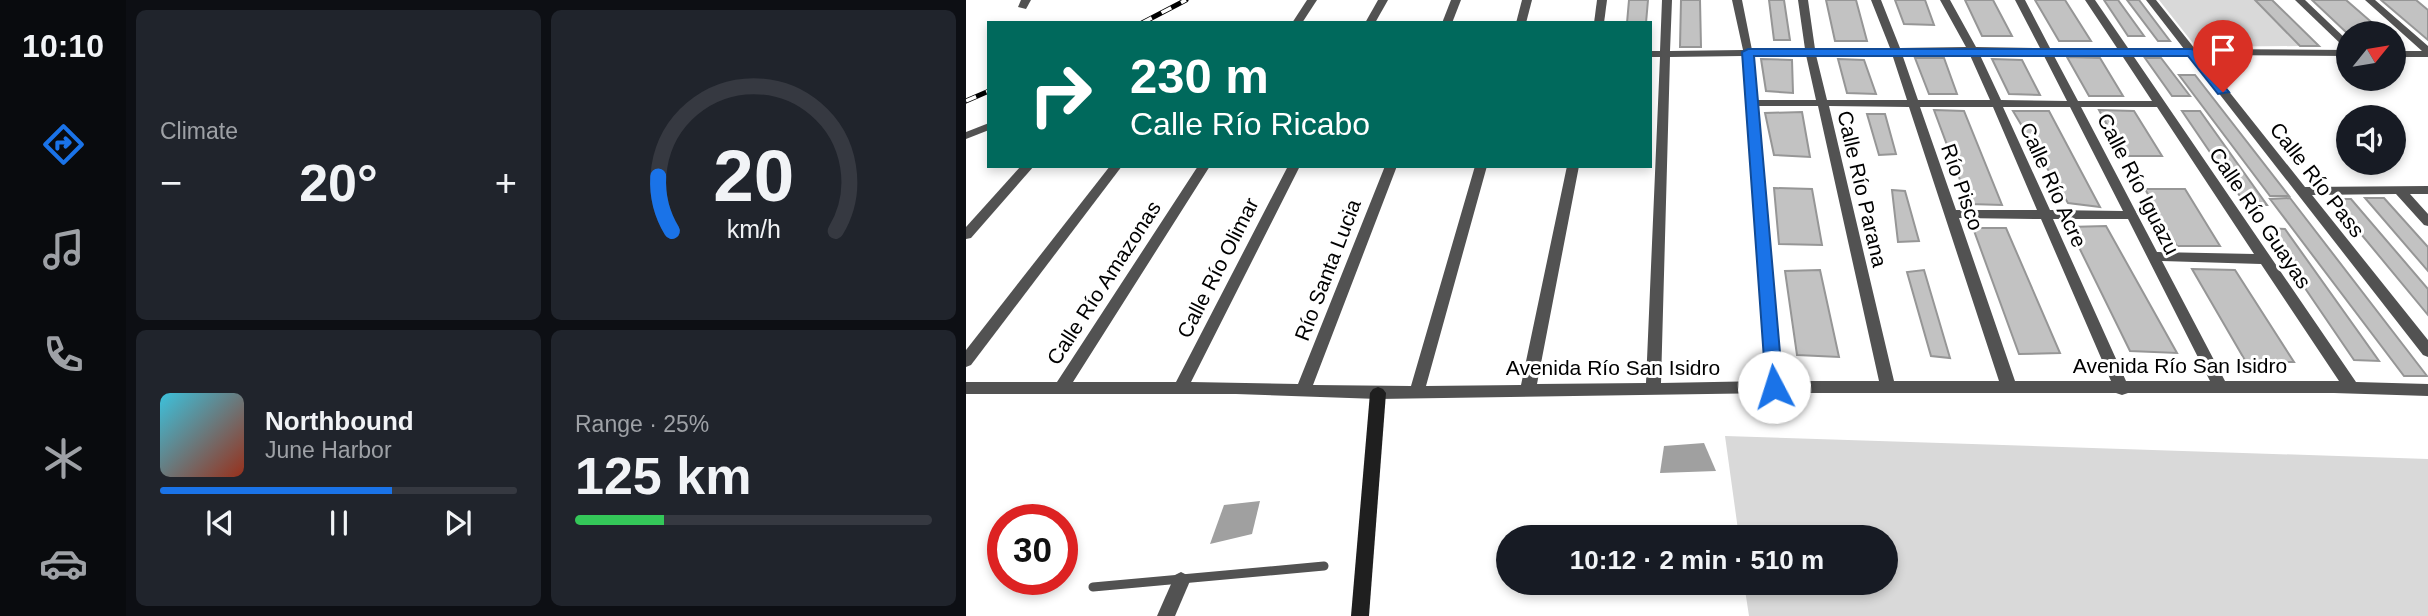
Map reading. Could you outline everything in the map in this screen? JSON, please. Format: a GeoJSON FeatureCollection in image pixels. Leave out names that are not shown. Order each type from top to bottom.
{"type":"FeatureCollection","features":[{"type":"Feature","properties":{"kind":"street"},"geometry":{"type":"LineString","coordinates":[[1298,21],[1312,0]]}},
{"type":"Feature","properties":{"kind":"street"},"geometry":{"type":"LineString","coordinates":[[1371,21],[1383,0]]}},
{"type":"Feature","properties":{"kind":"street"},"geometry":{"type":"LineString","coordinates":[[1448,21],[1456,0]]}},
{"type":"Feature","properties":{"kind":"street"},"geometry":{"type":"LineString","coordinates":[[1522,21],[1527,0]]}},
{"type":"Feature","properties":{"kind":"street"},"geometry":{"type":"LineString","coordinates":[[1599,21],[1602,0]]}},
{"type":"Feature","properties":{"kind":"street"},"geometry":{"type":"LineString","coordinates":[[1653,389],[1667,0]]}},
{"type":"Feature","properties":{"kind":"street"},"geometry":{"type":"LineString","coordinates":[[1737,0],[1748,52],[1774,387]]}},
{"type":"Feature","properties":{"kind":"street","name":"Calle Río Parana"},"geometry":{"type":"LineString","coordinates":[[1803,0],[1811,53],[1888,387]]}},
{"type":"Feature","properties":{"kind":"street","name":"Río Pisco"},"geometry":{"type":"LineString","coordinates":[[1876,0],[1896,51],[2008,387]]}},
{"type":"Feature","properties":{"kind":"street","name":"Calle Río Acre"},"geometry":{"type":"LineString","coordinates":[[1945,0],[1973,50],[2122,388]]}},
{"type":"Feature","properties":{"kind":"street","name":"Calle Río Iguazu"},"geometry":{"type":"LineString","coordinates":[[2020,0],[2221,387]]}},
{"type":"Feature","properties":{"kind":"street","name":"Calle Río Guayas"},"geometry":{"type":"LineString","coordinates":[[2090,0],[2351,387]]}},
{"type":"Feature","properties":{"kind":"street","name":"Calle Río Pass"},"geometry":{"type":"LineString","coordinates":[[2151,0],[2428,351]]}},
{"type":"Feature","properties":{"kind":"street"},"geometry":{"type":"LineString","coordinates":[[2300,0],[2336,34]]}},
{"type":"Feature","properties":{"kind":"street"},"geometry":{"type":"LineString","coordinates":[[2370,0],[2428,52]]}},
{"type":"Feature","properties":{"kind":"street"},"geometry":{"type":"LineString","coordinates":[[1652,54],[1973,50],[2336,54]]}},
{"type":"Feature","properties":{"kind":"street"},"geometry":{"type":"LineString","coordinates":[[2406,53],[2428,52]]}},
{"type":"Feature","properties":{"kind":"street"},"geometry":{"type":"LineString","coordinates":[[1752,103],[2160,104]]}},
{"type":"Feature","properties":{"kind":"street"},"geometry":{"type":"LineString","coordinates":[[966,136],[987,126]]}},
{"type":"Feature","properties":{"kind":"street"},"geometry":{"type":"LineString","coordinates":[[966,235],[1026,168]]}},
{"type":"Feature","properties":{"kind":"street"},"geometry":{"type":"LineString","coordinates":[[966,361],[1114,168]]}},
{"type":"Feature","properties":{"kind":"street","name":"Calle Río Amazonas"},"geometry":{"type":"LineString","coordinates":[[1062,387],[1203,168]]}},
{"type":"Feature","properties":{"kind":"street","name":"Calle Río Olimar"},"geometry":{"type":"LineString","coordinates":[[1180,388],[1293,168]]}},
{"type":"Feature","properties":{"kind":"street","name":"Río Santa Lucia"},"geometry":{"type":"LineString","coordinates":[[1304,389],[1390,168]]}},
{"type":"Feature","properties":{"kind":"street"},"geometry":{"type":"LineString","coordinates":[[1417,391],[1480,168]]}},
{"type":"Feature","properties":{"kind":"street"},"geometry":{"type":"LineString","coordinates":[[1528,389],[1573,168]]}},
{"type":"Feature","properties":{"kind":"street"},"geometry":{"type":"LineString","coordinates":[[2399,190],[2428,222]]}},
{"type":"Feature","properties":{"kind":"street"},"geometry":{"type":"LineString","coordinates":[[2301,191],[2428,190]]}},
{"type":"Feature","properties":{"kind":"street"},"geometry":{"type":"LineString","coordinates":[[1951,214],[2132,215]]}},
{"type":"Feature","properties":{"kind":"street"},"geometry":{"type":"LineString","coordinates":[[2153,256],[2264,259]]}},
{"type":"Feature","properties":{"kind":"street","name":"Avenida Río San Isidro"},"geometry":{"type":"LineString","coordinates":[[966,388],[1304,389],[1378,393],[1774,387],[2351,387],[2428,390]]}},
{"type":"Feature","properties":{"kind":"street"},"geometry":{"type":"LineString","coordinates":[[1360,616],[1378,393]]}},
{"type":"Feature","properties":{"kind":"street"},"geometry":{"type":"LineString","coordinates":[[1166,616],[1181,581]]}},
{"type":"Feature","properties":{"kind":"lane"},"geometry":{"type":"LineString","coordinates":[[1093,587],[1324,566]]}},
{"type":"Feature","properties":{"kind":"shaded area"},"geometry":{"type":"Polygon","coordinates":[[[2159,0],[2255,0],[2300,46],[2196,47],[2159,0]]]}},
{"type":"Feature","properties":{"kind":"shaded area"},"geometry":{"type":"Polygon","coordinates":[[[1725,436],[2428,459],[2428,616],[1749,616],[1746,595],[1898,595],[1898,525],[1737,525],[1725,436]]]}},
{"type":"Feature","properties":{"kind":"shaded area"},"geometry":{"type":"Polygon","coordinates":[[[1704,443],[1716,471],[1660,473],[1664,446],[1704,443]]]}},
{"type":"Feature","properties":{"kind":"shaded area"},"geometry":{"type":"Polygon","coordinates":[[[1260,501],[1252,534],[1210,544],[1224,505],[1260,501]]]}},
{"type":"Feature","properties":{"kind":"building"},"geometry":{"type":"Polygon","coordinates":[[[1629,0],[1648,0],[1646,21],[1627,21],[1629,0]]]}},
{"type":"Feature","properties":{"kind":"building"},"geometry":{"type":"Polygon","coordinates":[[[1681,0],[1700,0],[1701,47],[1680,47],[1681,0]]]}},
{"type":"Feature","properties":{"kind":"building"},"geometry":{"type":"Polygon","coordinates":[[[1769,0],[1784,0],[1790,40],[1774,40],[1769,0]]]}},
{"type":"Feature","properties":{"kind":"building"},"geometry":{"type":"Polygon","coordinates":[[[1826,0],[1856,0],[1867,41],[1835,41],[1826,0]]]}},
{"type":"Feature","properties":{"kind":"building"},"geometry":{"type":"Polygon","coordinates":[[[1895,0],[1925,0],[1934,25],[1904,24],[1895,0]]]}},
{"type":"Feature","properties":{"kind":"building"},"geometry":{"type":"Polygon","coordinates":[[[1965,0],[1993,0],[2012,36],[1982,36],[1965,0]]]}},
{"type":"Feature","properties":{"kind":"building"},"geometry":{"type":"Polygon","coordinates":[[[2035,0],[2065,0],[2091,41],[2059,41],[2035,0]]]}},
{"type":"Feature","properties":{"kind":"building"},"geometry":{"type":"Polygon","coordinates":[[[2104,0],[2118,0],[2144,36],[2128,36],[2104,0]]]}},
{"type":"Feature","properties":{"kind":"building"},"geometry":{"type":"Polygon","coordinates":[[[2127,0],[2139,0],[2170,41],[2158,41],[2127,0]]]}},
{"type":"Feature","properties":{"kind":"building"},"geometry":{"type":"Polygon","coordinates":[[[2255,0],[2272,0],[2319,46],[2300,46],[2255,0]]]}},
{"type":"Feature","properties":{"kind":"building"},"geometry":{"type":"Polygon","coordinates":[[[2312,0],[2346,0],[2370,21],[2336,21],[2312,0]]]}},
{"type":"Feature","properties":{"kind":"building"},"geometry":{"type":"Polygon","coordinates":[[[2381,0],[2416,0],[2428,10],[2428,40],[2381,0]]]}},
{"type":"Feature","properties":{"kind":"building"},"geometry":{"type":"Polygon","coordinates":[[[2067,57],[2100,58],[2123,96],[2089,96],[2067,57]]]}},
{"type":"Feature","properties":{"kind":"building"},"geometry":{"type":"Polygon","coordinates":[[[1915,58],[1944,58],[1957,94],[1929,94],[1915,58]]]}},
{"type":"Feature","properties":{"kind":"building"},"geometry":{"type":"Polygon","coordinates":[[[2145,58],[2161,58],[2190,96],[2172,96],[2145,58]]]}},
{"type":"Feature","properties":{"kind":"building"},"geometry":{"type":"Polygon","coordinates":[[[1761,59],[1792,60],[1793,93],[1766,91],[1761,59]]]}},
{"type":"Feature","properties":{"kind":"building"},"geometry":{"type":"Polygon","coordinates":[[[1838,59],[1864,60],[1876,94],[1847,93],[1838,59]]]}},
{"type":"Feature","properties":{"kind":"building"},"geometry":{"type":"Polygon","coordinates":[[[1992,59],[2022,60],[2040,95],[2009,94],[1992,59]]]}},
{"type":"Feature","properties":{"kind":"building"},"geometry":{"type":"Polygon","coordinates":[[[2179,75],[2195,75],[2289,196],[2270,196],[2179,75]]]}},
{"type":"Feature","properties":{"kind":"building"},"geometry":{"type":"Polygon","coordinates":[[[1934,110],[1964,111],[2002,205],[1969,204],[1934,110]]]}},
{"type":"Feature","properties":{"kind":"building"},"geometry":{"type":"Polygon","coordinates":[[[2099,110],[2134,111],[2162,156],[2124,156],[2099,110]]]}},
{"type":"Feature","properties":{"kind":"building"},"geometry":{"type":"Polygon","coordinates":[[[2013,111],[2049,111],[2100,207],[2068,203],[2013,111]]]}},
{"type":"Feature","properties":{"kind":"building"},"geometry":{"type":"Polygon","coordinates":[[[2182,111],[2200,111],[2267,205],[2246,205],[2182,111]]]}},
{"type":"Feature","properties":{"kind":"building"},"geometry":{"type":"Polygon","coordinates":[[[1802,112],[1810,157],[1774,155],[1765,113],[1802,112]]]}},
{"type":"Feature","properties":{"kind":"building"},"geometry":{"type":"Polygon","coordinates":[[[1867,114],[1885,114],[1896,154],[1879,155],[1867,114]]]}},
{"type":"Feature","properties":{"kind":"building"},"geometry":{"type":"Polygon","coordinates":[[[1774,188],[1812,189],[1822,245],[1779,244],[1774,188]]]}},
{"type":"Feature","properties":{"kind":"building"},"geometry":{"type":"Polygon","coordinates":[[[2145,189],[2185,189],[2220,246],[2177,246],[2145,189]]]}},
{"type":"Feature","properties":{"kind":"building"},"geometry":{"type":"Polygon","coordinates":[[[1892,190],[1905,191],[1919,241],[1898,242],[1892,190]]]}},
{"type":"Feature","properties":{"kind":"building"},"geometry":{"type":"Polygon","coordinates":[[[2290,198],[2427,376],[2404,376],[2270,199],[2290,198]]]}},
{"type":"Feature","properties":{"kind":"building"},"geometry":{"type":"Polygon","coordinates":[[[2365,198],[2384,198],[2428,247],[2428,271],[2365,198]]]}},
{"type":"Feature","properties":{"kind":"building"},"geometry":{"type":"Polygon","coordinates":[[[2332,199],[2351,199],[2428,289],[2428,315],[2332,199]]]}},
{"type":"Feature","properties":{"kind":"building"},"geometry":{"type":"Polygon","coordinates":[[[2106,226],[2177,353],[2130,351],[2069,227],[2106,226]]]}},
{"type":"Feature","properties":{"kind":"building"},"geometry":{"type":"Polygon","coordinates":[[[1973,228],[2006,228],[2060,353],[2019,354],[1973,228]]]}},
{"type":"Feature","properties":{"kind":"building"},"geometry":{"type":"Polygon","coordinates":[[[2264,228],[2285,229],[2379,361],[2354,360],[2264,228]]]}},
{"type":"Feature","properties":{"kind":"building"},"geometry":{"type":"Polygon","coordinates":[[[2192,269],[2235,270],[2294,362],[2246,362],[2192,269]]]}},
{"type":"Feature","properties":{"kind":"building"},"geometry":{"type":"Polygon","coordinates":[[[1820,270],[1839,357],[1797,355],[1785,271],[1820,270]]]}},
{"type":"Feature","properties":{"kind":"building"},"geometry":{"type":"Polygon","coordinates":[[[1924,270],[1950,358],[1931,356],[1907,272],[1924,270]]]}},
{"type":"Feature","properties":{"kind":"railway"},"geometry":{"type":"LineString","coordinates":[[1146,21],[1186,0]]}},
{"type":"Feature","properties":{"kind":"railway"},"geometry":{"type":"LineString","coordinates":[[966,101],[987,92]]}},
{"type":"Feature","properties":{"kind":"route"},"geometry":{"type":"LineString","coordinates":[[1774,387],[1748,52],[2191,52],[2223,92]]}}]}
